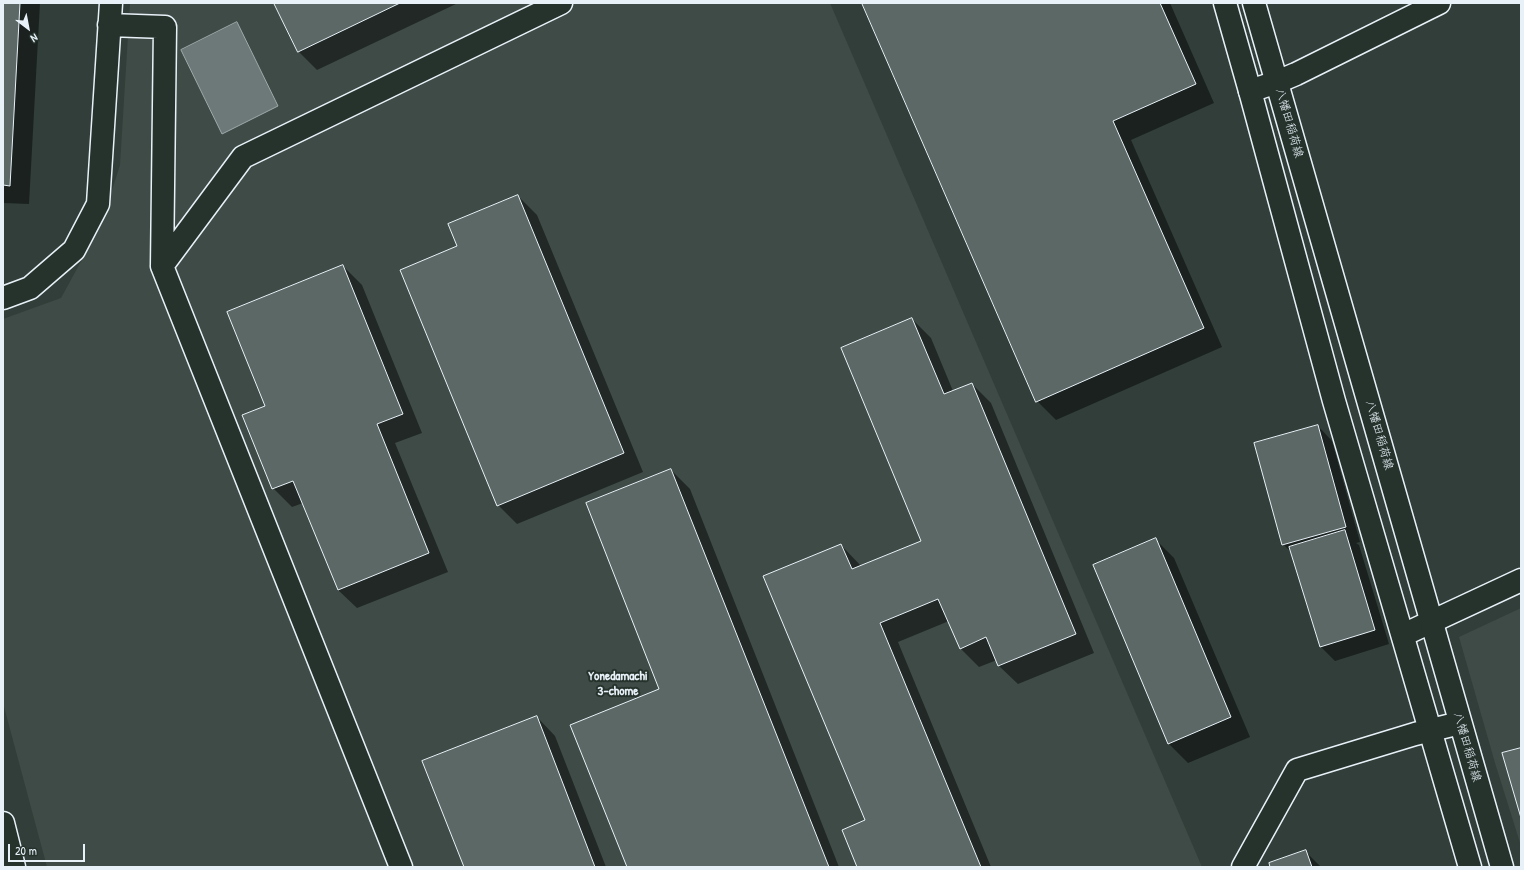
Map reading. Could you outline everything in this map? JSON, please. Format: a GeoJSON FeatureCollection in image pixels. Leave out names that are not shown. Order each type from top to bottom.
{"type":"FeatureCollection","features":[{"type":"Feature","properties":{"kind":"main road"},"geometry":{"type":"LineString","coordinates":[[3,298],[30,288],[74,250],[98,204],[111,3]]}},
{"type":"Feature","properties":{"kind":"main road"},"geometry":{"type":"LineString","coordinates":[[162,266],[243,157],[561,3]]}},
{"type":"Feature","properties":{"kind":"main road"},"geometry":{"type":"LineString","coordinates":[[1224,3],[1250,91],[1334,401],[1470,867]]}},
{"type":"Feature","properties":{"kind":"main road","name":"八幡田稲荷線"},"geometry":{"type":"LineString","coordinates":[[1254,3],[1502,867]]}},
{"type":"Feature","properties":{"kind":"main road"},"geometry":{"type":"LineString","coordinates":[[1250,91],[1277,82],[1439,3]]}},
{"type":"Feature","properties":{"kind":"main road"},"geometry":{"type":"LineString","coordinates":[[110,25],[165,27],[162,266],[401,867]]}},
{"type":"Feature","properties":{"kind":"main road"},"geometry":{"type":"LineString","coordinates":[[1403,635],[1521,580]]}},
{"type":"Feature","properties":{"kind":"main road"},"geometry":{"type":"LineString","coordinates":[[1244,867],[1297,770],[1430,730],[1460,723]]}},
{"type":"Feature","properties":{"kind":"main road"},"geometry":{"type":"LineString","coordinates":[[3,823],[14,867]]}},
{"type":"Feature","properties":{"kind":"shaded area"},"geometry":{"type":"Polygon","coordinates":[[[130,3],[830,3],[1202,867],[47,867],[3,703],[3,319],[61,298],[101,225],[120,165],[130,3]]]}},
{"type":"Feature","properties":{"kind":"shaded area"},"geometry":{"type":"Polygon","coordinates":[[[237,22],[278,106],[222,134],[181,50],[237,22]]]}},
{"type":"Feature","properties":{"kind":"shaded area"},"geometry":{"type":"Polygon","coordinates":[[[1521,608],[1521,846],[1495,763],[1459,637],[1521,608]]]}},
{"type":"Feature","properties":{"kind":"building"},"geometry":{"type":"Polygon","coordinates":[[[3,3],[20,3],[10,186],[3,185],[3,3]]]}},
{"type":"Feature","properties":{"kind":"building"},"geometry":{"type":"Polygon","coordinates":[[[274,3],[400,3],[298,52],[274,3]]]}},
{"type":"Feature","properties":{"kind":"building"},"geometry":{"type":"Polygon","coordinates":[[[862,3],[1160,3],[1196,84],[1113,121],[1204,328],[1036,402],[862,3]]]}},
{"type":"Feature","properties":{"kind":"building"},"geometry":{"type":"Polygon","coordinates":[[[518,195],[624,453],[497,506],[400,270],[457,246],[448,224],[518,195]]]}},
{"type":"Feature","properties":{"kind":"building"},"geometry":{"type":"Polygon","coordinates":[[[343,265],[403,414],[377,424],[429,553],[338,590],[293,481],[272,489],[242,415],[265,406],[227,312],[343,265]]]}},
{"type":"Feature","properties":{"kind":"building"},"geometry":{"type":"Polygon","coordinates":[[[912,318],[944,394],[972,383],[1076,634],[998,666],[986,637],[960,649],[938,599],[880,623],[981,867],[857,867],[842,830],[865,820],[763,576],[841,544],[852,569],[921,541],[841,348],[912,318]]]}},
{"type":"Feature","properties":{"kind":"building"},"geometry":{"type":"Polygon","coordinates":[[[1318,425],[1346,527],[1282,545],[1254,443],[1318,425]]]}},
{"type":"Feature","properties":{"kind":"building"},"geometry":{"type":"Polygon","coordinates":[[[671,469],[829,867],[627,867],[570,725],[659,689],[586,503],[671,469]]]}},
{"type":"Feature","properties":{"kind":"building"},"geometry":{"type":"Polygon","coordinates":[[[1345,530],[1375,630],[1320,647],[1289,547],[1345,530]]]}},
{"type":"Feature","properties":{"kind":"building"},"geometry":{"type":"Polygon","coordinates":[[[1156,538],[1231,717],[1168,744],[1093,565],[1156,538]]]}},
{"type":"Feature","properties":{"kind":"building"},"geometry":{"type":"Polygon","coordinates":[[[537,716],[595,867],[464,867],[422,761],[537,716]]]}},
{"type":"Feature","properties":{"kind":"building"},"geometry":{"type":"Polygon","coordinates":[[[1521,748],[1521,818],[1502,753],[1521,748]]]}},
{"type":"Feature","properties":{"kind":"building"},"geometry":{"type":"Polygon","coordinates":[[[1306,850],[1312,867],[1270,867],[1269,863],[1306,850]]]}},
{"type":"Feature","properties":{"kind":"district","name":"Yonedamachi 3-chome"},"geometry":{"type":"Point","coordinates":[618,684]}}]}
